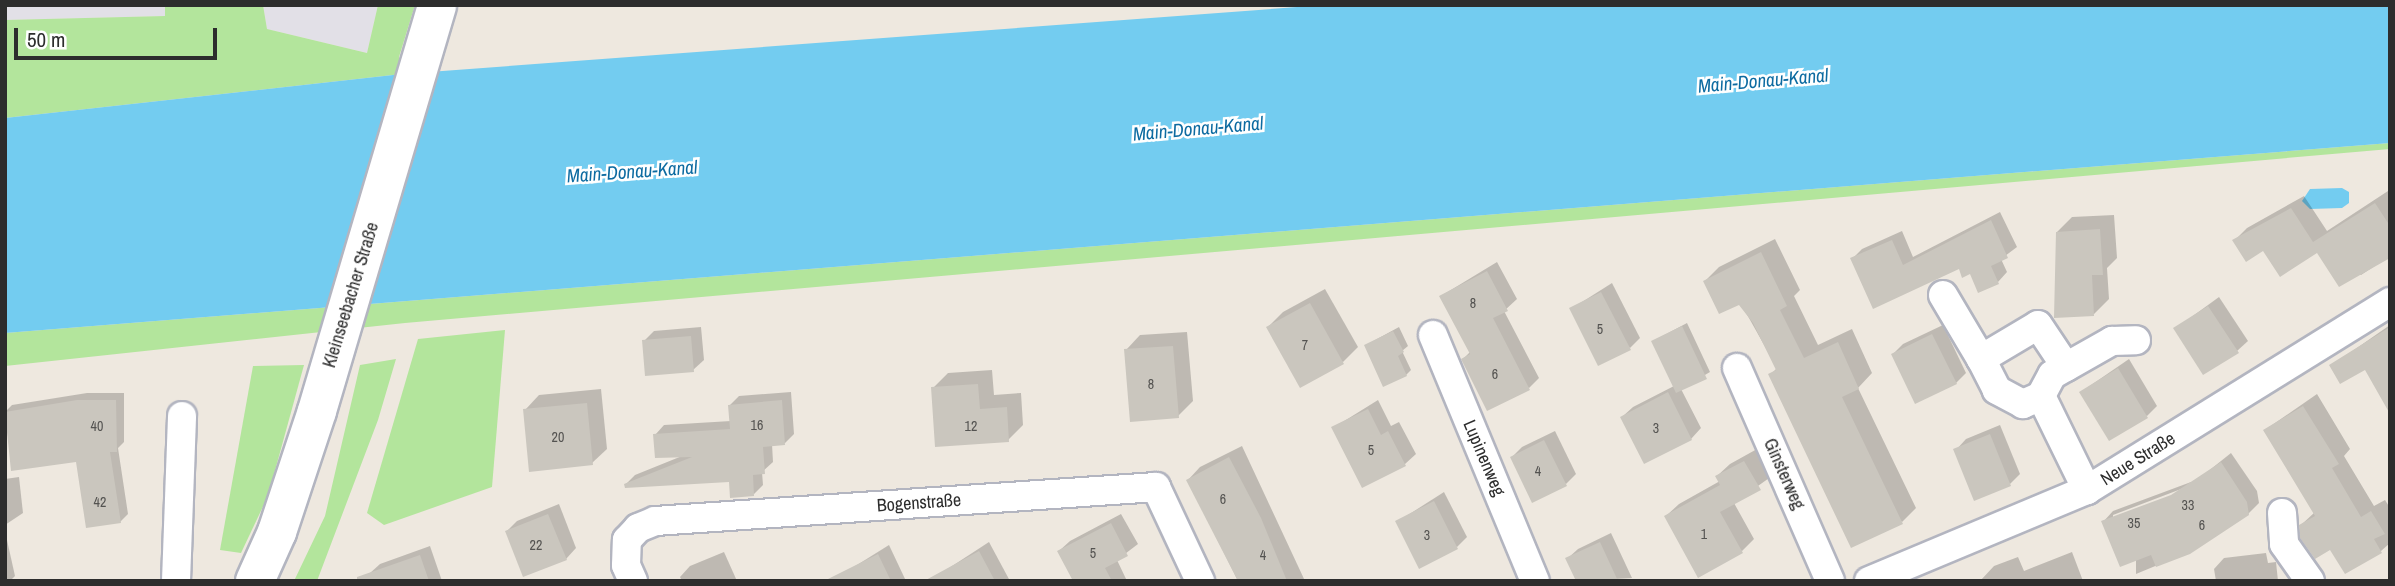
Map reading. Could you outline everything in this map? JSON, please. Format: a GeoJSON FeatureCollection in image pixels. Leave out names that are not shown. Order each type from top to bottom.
{"type":"FeatureCollection","features":[{"type":"Feature","properties":{"kind":"street","name":"Kleinseebacher Straße"},"geometry":{"type":"LineString","coordinates":[[255,581],[277,532],[328,371],[437,5]]}},
{"type":"Feature","properties":{"kind":"street"},"geometry":{"type":"LineString","coordinates":[[1943,295],[1997,390],[2023,404],[2041,396],[2052,375],[2066,367],[2112,341],[2136,340]]}},
{"type":"Feature","properties":{"kind":"street","name":"Neue Straße"},"geometry":{"type":"LineString","coordinates":[[1869,581],[2087,490],[2390,302]]}},
{"type":"Feature","properties":{"kind":"street"},"geometry":{"type":"LineString","coordinates":[[1981,359],[2038,325],[2066,367]]}},
{"type":"Feature","properties":{"kind":"street","name":"Lupinenweg"},"geometry":{"type":"LineString","coordinates":[[1433,335],[1535,581]]}},
{"type":"Feature","properties":{"kind":"street","name":"Ginsterweg"},"geometry":{"type":"LineString","coordinates":[[1737,368],[1830,581]]}},
{"type":"Feature","properties":{"kind":"street"},"geometry":{"type":"LineString","coordinates":[[2041,396],[2087,490]]}},
{"type":"Feature","properties":{"kind":"street"},"geometry":{"type":"LineString","coordinates":[[176,581],[182,416]]}},
{"type":"Feature","properties":{"kind":"street","name":"Bogenstraße"},"geometry":{"type":"LineString","coordinates":[[634,581],[626,565],[627,540],[638,528],[655,521],[1156,487],[1199,581]]}},
{"type":"Feature","properties":{"kind":"street"},"geometry":{"type":"LineString","coordinates":[[2282,513],[2284,544],[2310,581]]}},
{"type":"Feature","properties":{"kind":"shaded area"},"geometry":{"type":"Polygon","coordinates":[[[5,5],[165,5],[165,16],[5,20],[5,5]]]}},
{"type":"Feature","properties":{"kind":"shaded area"},"geometry":{"type":"Polygon","coordinates":[[[263,5],[378,5],[367,53],[267,29],[263,5]]]}},
{"type":"Feature","properties":{"kind":"green space"},"geometry":{"type":"Polygon","coordinates":[[[165,5],[263,5],[267,29],[367,53],[378,5],[415,5],[399,57],[402,74],[5,118],[5,20],[165,16],[165,5]]]}},
{"type":"Feature","properties":{"kind":"green space"},"geometry":{"type":"Polygon","coordinates":[[[2390,143],[2390,149],[405,323],[5,366],[5,333],[2390,143]]]}},
{"type":"Feature","properties":{"kind":"green space"},"geometry":{"type":"Polygon","coordinates":[[[505,330],[492,487],[384,525],[367,513],[418,339],[505,330]]]}},
{"type":"Feature","properties":{"kind":"green space"},"geometry":{"type":"Polygon","coordinates":[[[396,359],[378,420],[317,581],[294,581],[325,516],[360,365],[396,359]]]}},
{"type":"Feature","properties":{"kind":"green space"},"geometry":{"type":"Polygon","coordinates":[[[304,365],[268,496],[241,553],[220,550],[253,366],[304,365]]]}},
{"type":"Feature","properties":{"kind":"water","name":"Main-Donau-Kanal"},"geometry":{"type":"Polygon","coordinates":[[[1324,5],[2390,5],[2390,143],[5,333],[5,118],[402,74],[1324,5]]]}},
{"type":"Feature","properties":{"kind":"water"},"geometry":{"type":"Polygon","coordinates":[[[2342,188],[2349,192],[2349,203],[2342,208],[2310,209],[2302,201],[2310,189],[2342,188]]]}},
{"type":"Feature","properties":{"kind":"building"},"geometry":{"type":"Polygon","coordinates":[[[2375,203],[2390,226],[2390,258],[2339,287],[2317,253],[2280,277],[2263,251],[2246,262],[2232,240],[2291,208],[2313,242],[2375,203]]]}},
{"type":"Feature","properties":{"kind":"building"},"geometry":{"type":"Polygon","coordinates":[[[1991,220],[2008,258],[1991,266],[1999,284],[1978,293],[1970,274],[1962,278],[1959,269],[1873,309],[1850,258],[1892,240],[1903,265],[1991,220]]]}},
{"type":"Feature","properties":{"kind":"building"},"geometry":{"type":"Polygon","coordinates":[[[2100,229],[2103,275],[2092,275],[2094,316],[2054,318],[2056,232],[2100,229]]]}},
{"type":"Feature","properties":{"kind":"building"},"geometry":{"type":"Polygon","coordinates":[[[1761,252],[1787,306],[1780,310],[1804,358],[1838,342],[1859,389],[1842,397],[1903,524],[1851,548],[1768,374],[1776,370],[1753,323],[1739,305],[1719,314],[1703,281],[1761,252]]]}},
{"type":"Feature","properties":{"kind":"building"},"geometry":{"type":"Polygon","coordinates":[[[1487,271],[1508,311],[1493,318],[1530,390],[1487,411],[1461,359],[1470,354],[1439,296],[1487,271]]]}},
{"type":"Feature","properties":{"kind":"building"},"geometry":{"type":"Polygon","coordinates":[[[1601,292],[1631,350],[1598,366],[1569,308],[1601,292]]]}},
{"type":"Feature","properties":{"kind":"building"},"geometry":{"type":"Polygon","coordinates":[[[1310,303],[1344,364],[1300,388],[1266,327],[1310,303]]]}},
{"type":"Feature","properties":{"kind":"building"},"geometry":{"type":"Polygon","coordinates":[[[2208,306],[2239,353],[2203,375],[2173,328],[2208,306]]]}},
{"type":"Feature","properties":{"kind":"building"},"geometry":{"type":"Polygon","coordinates":[[[1682,326],[1707,379],[1676,393],[1651,341],[1682,326]]]}},
{"type":"Feature","properties":{"kind":"building"},"geometry":{"type":"Polygon","coordinates":[[[2390,327],[2390,414],[2365,370],[2340,384],[2329,365],[2390,327]]]}},
{"type":"Feature","properties":{"kind":"building"},"geometry":{"type":"Polygon","coordinates":[[[1393,331],[1404,352],[1398,356],[1407,376],[1383,387],[1364,345],[1393,331]]]}},
{"type":"Feature","properties":{"kind":"building"},"geometry":{"type":"Polygon","coordinates":[[[1932,334],[1957,384],[1915,404],[1891,354],[1932,334]]]}},
{"type":"Feature","properties":{"kind":"building"},"geometry":{"type":"Polygon","coordinates":[[[691,336],[694,372],[645,376],[642,340],[691,336]]]}},
{"type":"Feature","properties":{"kind":"building"},"geometry":{"type":"Polygon","coordinates":[[[1173,346],[1179,418],[1130,422],[1124,349],[1173,346]]]}},
{"type":"Feature","properties":{"kind":"building"},"geometry":{"type":"Polygon","coordinates":[[[2118,368],[2148,418],[2109,441],[2079,392],[2118,368]]]}},
{"type":"Feature","properties":{"kind":"building"},"geometry":{"type":"Polygon","coordinates":[[[978,384],[980,409],[1007,407],[1009,442],[935,447],[931,387],[978,384]]]}},
{"type":"Feature","properties":{"kind":"building"},"geometry":{"type":"Polygon","coordinates":[[[1668,392],[1692,440],[1644,464],[1620,417],[1668,392]]]}},
{"type":"Feature","properties":{"kind":"building"},"geometry":{"type":"Polygon","coordinates":[[[77,400],[116,400],[117,452],[110,452],[121,523],[86,528],[76,462],[11,471],[5,412],[77,400]]]}},
{"type":"Feature","properties":{"kind":"building"},"geometry":{"type":"Polygon","coordinates":[[[782,400],[785,445],[763,447],[765,474],[753,475],[754,496],[730,498],[729,482],[625,488],[624,484],[692,457],[655,458],[653,434],[730,429],[728,405],[782,400]]]}},
{"type":"Feature","properties":{"kind":"building"},"geometry":{"type":"Polygon","coordinates":[[[587,403],[593,465],[529,472],[523,409],[587,403]]]}},
{"type":"Feature","properties":{"kind":"building"},"geometry":{"type":"Polygon","coordinates":[[[2303,406],[2339,464],[2332,468],[2361,517],[2371,511],[2385,534],[2374,539],[2382,553],[2345,574],[2330,550],[2315,559],[2300,538],[2299,525],[2315,516],[2263,430],[2303,406]]]}},
{"type":"Feature","properties":{"kind":"building"},"geometry":{"type":"Polygon","coordinates":[[[1368,409],[1381,435],[1388,431],[1406,466],[1362,488],[1331,427],[1368,409]]]}},
{"type":"Feature","properties":{"kind":"building"},"geometry":{"type":"Polygon","coordinates":[[[1990,434],[2011,486],[1974,501],[1953,449],[1990,434]]]}},
{"type":"Feature","properties":{"kind":"building"},"geometry":{"type":"Polygon","coordinates":[[[1544,440],[1567,486],[1532,503],[1510,457],[1544,440]]]}},
{"type":"Feature","properties":{"kind":"building"},"geometry":{"type":"Polygon","coordinates":[[[1229,457],[1261,518],[1287,581],[1238,581],[1186,480],[1229,457]]]}},
{"type":"Feature","properties":{"kind":"building"},"geometry":{"type":"Polygon","coordinates":[[[1744,461],[1761,490],[1720,512],[1743,553],[1698,578],[1664,516],[1720,485],[1715,476],[1744,461]]]}},
{"type":"Feature","properties":{"kind":"building"},"geometry":{"type":"Polygon","coordinates":[[[2221,462],[2247,502],[2249,515],[2190,554],[2156,567],[2151,555],[2120,567],[2101,521],[2171,495],[2221,462]]]}},
{"type":"Feature","properties":{"kind":"building"},"geometry":{"type":"Polygon","coordinates":[[[1434,501],[1458,549],[1419,569],[1395,521],[1434,501]]]}},
{"type":"Feature","properties":{"kind":"building"},"geometry":{"type":"Polygon","coordinates":[[[548,514],[567,560],[523,577],[505,531],[548,514]]]}},
{"type":"Feature","properties":{"kind":"building"},"geometry":{"type":"Polygon","coordinates":[[[1111,523],[1128,556],[1105,568],[1112,581],[1073,581],[1057,551],[1111,523]]]}},
{"type":"Feature","properties":{"kind":"building"},"geometry":{"type":"Polygon","coordinates":[[[1600,542],[1618,581],[1576,581],[1565,558],[1600,542]]]}},
{"type":"Feature","properties":{"kind":"building"},"geometry":{"type":"Polygon","coordinates":[[[979,551],[995,581],[924,581],[979,551]]]}},
{"type":"Feature","properties":{"kind":"building"},"geometry":{"type":"Polygon","coordinates":[[[878,554],[891,581],[824,581],[878,554]]]}},
{"type":"Feature","properties":{"kind":"building"},"geometry":{"type":"Polygon","coordinates":[[[420,555],[429,581],[357,581],[357,577],[420,555]]]}}]}
